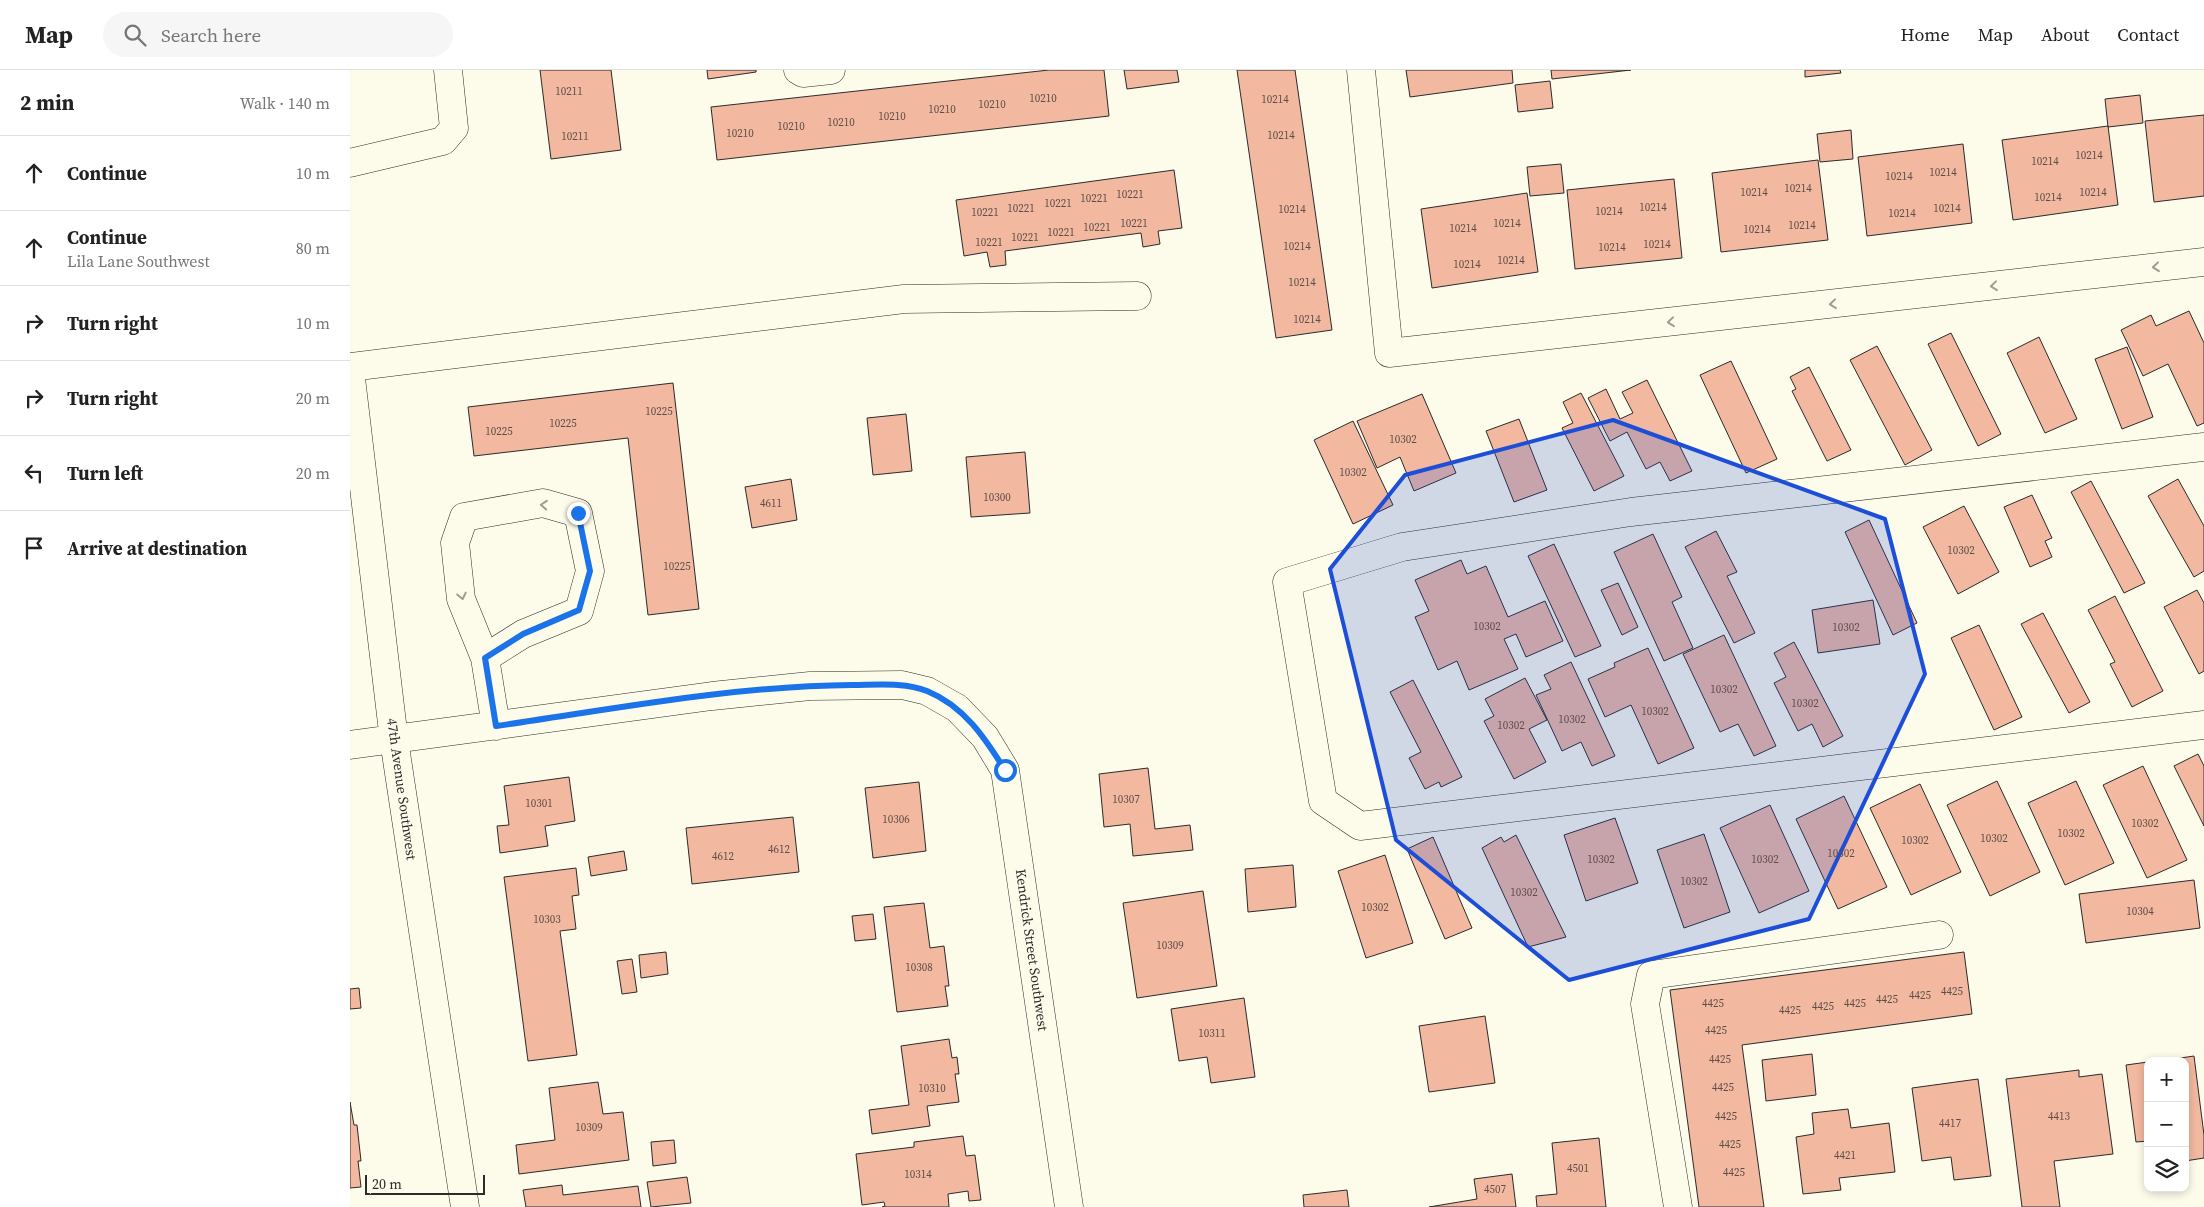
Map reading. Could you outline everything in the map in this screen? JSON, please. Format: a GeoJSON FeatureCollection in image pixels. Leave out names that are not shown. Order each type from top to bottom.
{"type":"FeatureCollection","features":[{"type":"Feature","properties":{"kind":"street"},"geometry":{"type":"LineString","coordinates":[[350,163],[443,141],[454,128],[448,70]]}},
{"type":"Feature","properties":{"kind":"street"},"geometry":{"type":"LineString","coordinates":[[798,70],[803,73],[832,70]]}},
{"type":"Feature","properties":{"kind":"street"},"geometry":{"type":"LineString","coordinates":[[1361,70],[1389,353],[2204,262]]}},
{"type":"Feature","properties":{"kind":"street"},"geometry":{"type":"LineString","coordinates":[[350,369],[904,299],[1137,296]]}},
{"type":"Feature","properties":{"kind":"street","name":"47th Avenue Southwest"},"geometry":{"type":"LineString","coordinates":[[350,369],[394,740],[465,1207]]}},
{"type":"Feature","properties":{"kind":"street"},"geometry":{"type":"LineString","coordinates":[[2204,447],[1622,514],[1402,547],[1287,582],[1323,801],[1360,826],[2204,725]]}},
{"type":"Feature","properties":{"kind":"street"},"geometry":{"type":"LineString","coordinates":[[485,658],[523,634],[579,610],[590,571],[578,513],[543,504],[464,517],[455,543],[462,599],[485,658],[496,726]]}},
{"type":"Feature","properties":{"kind":"street","name":"Kendrick Street Southwest"},"geometry":{"type":"LineString","coordinates":[[350,745],[712,696],[810,686],[902,685],[927,691],[957,708],[984,737],[1005,770],[1069,1207]]}},
{"type":"Feature","properties":{"kind":"street"},"geometry":{"type":"LineString","coordinates":[[1678,1207],[1645,1004],[1651,974],[1939,934]]}},
{"type":"Feature","properties":{"kind":"highlighted area"},"geometry":{"type":"Polygon","coordinates":[[[1613,420],[1885,519],[1925,674],[1809,919],[1569,980],[1396,840],[1330,569],[1405,475],[1613,420]]]}},
{"type":"Feature","properties":{"kind":"building"},"geometry":{"type":"Polygon","coordinates":[[[540,70],[611,70],[621,150],[551,159],[540,70]]]}},
{"type":"Feature","properties":{"kind":"building"},"geometry":{"type":"Polygon","coordinates":[[[707,70],[756,70],[756,72],[708,79],[707,70]]]}},
{"type":"Feature","properties":{"kind":"building"},"geometry":{"type":"Polygon","coordinates":[[[1049,70],[1104,70],[1109,116],[717,160],[711,107],[1049,70]]]}},
{"type":"Feature","properties":{"kind":"building"},"geometry":{"type":"Polygon","coordinates":[[[1124,70],[1177,70],[1179,82],[1127,89],[1124,70]]]}},
{"type":"Feature","properties":{"kind":"building"},"geometry":{"type":"Polygon","coordinates":[[[1237,70],[1295,70],[1332,330],[1276,338],[1237,70]]]}},
{"type":"Feature","properties":{"kind":"building"},"geometry":{"type":"Polygon","coordinates":[[[1406,70],[1512,70],[1513,83],[1410,97],[1406,70]]]}},
{"type":"Feature","properties":{"kind":"building"},"geometry":{"type":"Polygon","coordinates":[[[1551,70],[1631,70],[1552,79],[1551,70]]]}},
{"type":"Feature","properties":{"kind":"building"},"geometry":{"type":"Polygon","coordinates":[[[1805,70],[1840,70],[1841,73],[1805,77],[1805,70]]]}},
{"type":"Feature","properties":{"kind":"building"},"geometry":{"type":"Polygon","coordinates":[[[1550,81],[1553,108],[1518,112],[1515,85],[1550,81]]]}},
{"type":"Feature","properties":{"kind":"building"},"geometry":{"type":"Polygon","coordinates":[[[2140,95],[2143,123],[2108,127],[2105,99],[2140,95]]]}},
{"type":"Feature","properties":{"kind":"building"},"geometry":{"type":"Polygon","coordinates":[[[2204,115],[2204,196],[2154,202],[2145,121],[2204,115]]]}},
{"type":"Feature","properties":{"kind":"building"},"geometry":{"type":"Polygon","coordinates":[[[2108,126],[2118,205],[2013,220],[2002,140],[2108,126]]]}},
{"type":"Feature","properties":{"kind":"building"},"geometry":{"type":"Polygon","coordinates":[[[1851,130],[1853,159],[1820,162],[1817,134],[1851,130]]]}},
{"type":"Feature","properties":{"kind":"building"},"geometry":{"type":"Polygon","coordinates":[[[1963,144],[1972,223],[1867,236],[1858,157],[1963,144]]]}},
{"type":"Feature","properties":{"kind":"building"},"geometry":{"type":"Polygon","coordinates":[[[1818,160],[1828,240],[1721,252],[1712,173],[1818,160]]]}},
{"type":"Feature","properties":{"kind":"building"},"geometry":{"type":"Polygon","coordinates":[[[1561,164],[1564,193],[1530,196],[1527,167],[1561,164]]]}},
{"type":"Feature","properties":{"kind":"building"},"geometry":{"type":"Polygon","coordinates":[[[1174,170],[1182,228],[1158,231],[1160,244],[1143,247],[1141,233],[1005,251],[1006,265],[990,267],[987,252],[964,256],[956,200],[1174,170]]]}},
{"type":"Feature","properties":{"kind":"building"},"geometry":{"type":"Polygon","coordinates":[[[1674,179],[1682,258],[1575,269],[1567,190],[1674,179]]]}},
{"type":"Feature","properties":{"kind":"building"},"geometry":{"type":"Polygon","coordinates":[[[1527,193],[1538,272],[1432,288],[1421,209],[1527,193]]]}},
{"type":"Feature","properties":{"kind":"building"},"geometry":{"type":"Polygon","coordinates":[[[2189,311],[2204,343],[2204,423],[2197,426],[2168,364],[2143,376],[2121,330],[2151,315],[2156,326],[2189,311]]]}},
{"type":"Feature","properties":{"kind":"building"},"geometry":{"type":"Polygon","coordinates":[[[1951,333],[2001,434],[1978,446],[1928,344],[1951,333]]]}},
{"type":"Feature","properties":{"kind":"building"},"geometry":{"type":"Polygon","coordinates":[[[2039,337],[2077,419],[2045,433],[2007,353],[2039,337]]]}},
{"type":"Feature","properties":{"kind":"building"},"geometry":{"type":"Polygon","coordinates":[[[1877,346],[1932,450],[1905,465],[1850,360],[1877,346]]]}},
{"type":"Feature","properties":{"kind":"building"},"geometry":{"type":"Polygon","coordinates":[[[2127,347],[2153,417],[2122,429],[2095,359],[2127,347]]]}},
{"type":"Feature","properties":{"kind":"building"},"geometry":{"type":"Polygon","coordinates":[[[1731,361],[1777,459],[1746,473],[1700,375],[1731,361]]]}},
{"type":"Feature","properties":{"kind":"building"},"geometry":{"type":"Polygon","coordinates":[[[1809,367],[1851,450],[1827,461],[1792,391],[1796,389],[1790,377],[1809,367]]]}},
{"type":"Feature","properties":{"kind":"building"},"geometry":{"type":"Polygon","coordinates":[[[1647,380],[1692,471],[1670,481],[1660,462],[1646,469],[1627,432],[1610,441],[1588,398],[1606,389],[1620,419],[1633,413],[1622,392],[1647,380]]]}},
{"type":"Feature","properties":{"kind":"building"},"geometry":{"type":"Polygon","coordinates":[[[673,383],[699,609],[648,615],[628,438],[474,456],[468,407],[673,383]]]}},
{"type":"Feature","properties":{"kind":"building"},"geometry":{"type":"Polygon","coordinates":[[[1581,393],[1624,476],[1594,491],[1562,428],[1573,423],[1563,402],[1581,393]]]}},
{"type":"Feature","properties":{"kind":"building"},"geometry":{"type":"Polygon","coordinates":[[[1422,394],[1456,473],[1414,491],[1400,457],[1377,468],[1357,421],[1422,394]]]}},
{"type":"Feature","properties":{"kind":"building"},"geometry":{"type":"Polygon","coordinates":[[[906,414],[912,471],[873,475],[867,418],[906,414]]]}},
{"type":"Feature","properties":{"kind":"building"},"geometry":{"type":"Polygon","coordinates":[[[1519,419],[1547,490],[1514,502],[1486,431],[1519,419]]]}},
{"type":"Feature","properties":{"kind":"building"},"geometry":{"type":"Polygon","coordinates":[[[1353,421],[1393,505],[1353,524],[1314,440],[1353,421]]]}},
{"type":"Feature","properties":{"kind":"building"},"geometry":{"type":"Polygon","coordinates":[[[1025,452],[1030,513],[971,517],[966,457],[1025,452]]]}},
{"type":"Feature","properties":{"kind":"building"},"geometry":{"type":"Polygon","coordinates":[[[791,479],[797,520],[752,528],[745,487],[791,479]]]}},
{"type":"Feature","properties":{"kind":"building"},"geometry":{"type":"Polygon","coordinates":[[[2178,479],[2204,526],[2204,571],[2194,577],[2148,496],[2178,479]]]}},
{"type":"Feature","properties":{"kind":"building"},"geometry":{"type":"Polygon","coordinates":[[[2091,481],[2145,583],[2124,593],[2071,492],[2091,481]]]}},
{"type":"Feature","properties":{"kind":"building"},"geometry":{"type":"Polygon","coordinates":[[[2032,495],[2052,538],[2045,541],[2052,557],[2030,567],[2004,507],[2032,495]]]}},
{"type":"Feature","properties":{"kind":"building"},"geometry":{"type":"Polygon","coordinates":[[[1964,506],[1999,572],[1958,594],[1923,527],[1964,506]]]}},
{"type":"Feature","properties":{"kind":"building"},"geometry":{"type":"Polygon","coordinates":[[[1869,520],[1917,623],[1893,635],[1845,532],[1869,520]]]}},
{"type":"Feature","properties":{"kind":"building"},"geometry":{"type":"Polygon","coordinates":[[[1716,531],[1737,572],[1727,576],[1755,633],[1734,643],[1685,547],[1716,531]]]}},
{"type":"Feature","properties":{"kind":"building"},"geometry":{"type":"Polygon","coordinates":[[[1653,534],[1682,597],[1672,602],[1693,648],[1664,661],[1614,552],[1653,534]]]}},
{"type":"Feature","properties":{"kind":"building"},"geometry":{"type":"Polygon","coordinates":[[[1554,544],[1601,646],[1575,657],[1528,556],[1554,544]]]}},
{"type":"Feature","properties":{"kind":"building"},"geometry":{"type":"Polygon","coordinates":[[[1461,560],[1467,574],[1486,566],[1508,617],[1545,601],[1563,641],[1526,657],[1516,634],[1504,639],[1518,669],[1469,690],[1457,661],[1438,670],[1415,617],[1429,611],[1415,580],[1461,560]]]}},
{"type":"Feature","properties":{"kind":"building"},"geometry":{"type":"Polygon","coordinates":[[[1618,583],[1638,627],[1622,635],[1601,590],[1618,583]]]}},
{"type":"Feature","properties":{"kind":"building"},"geometry":{"type":"Polygon","coordinates":[[[2197,590],[2204,603],[2204,671],[2199,674],[2164,607],[2197,590]]]}},
{"type":"Feature","properties":{"kind":"building"},"geometry":{"type":"Polygon","coordinates":[[[2115,596],[2163,691],[2132,707],[2110,664],[2115,662],[2088,610],[2115,596]]]}},
{"type":"Feature","properties":{"kind":"building"},"geometry":{"type":"Polygon","coordinates":[[[1873,600],[1880,644],[1818,653],[1812,610],[1873,600]]]}},
{"type":"Feature","properties":{"kind":"building"},"geometry":{"type":"Polygon","coordinates":[[[2043,613],[2090,702],[2069,713],[2021,624],[2043,613]]]}},
{"type":"Feature","properties":{"kind":"building"},"geometry":{"type":"Polygon","coordinates":[[[1979,625],[2022,717],[1994,730],[1951,638],[1979,625]]]}},
{"type":"Feature","properties":{"kind":"building"},"geometry":{"type":"Polygon","coordinates":[[[1724,635],[1776,746],[1754,756],[1738,724],[1720,732],[1683,654],[1724,635]]]}},
{"type":"Feature","properties":{"kind":"building"},"geometry":{"type":"Polygon","coordinates":[[[1794,642],[1843,736],[1823,747],[1812,724],[1798,731],[1774,683],[1786,677],[1774,653],[1794,642]]]}},
{"type":"Feature","properties":{"kind":"building"},"geometry":{"type":"Polygon","coordinates":[[[1648,648],[1694,748],[1658,764],[1631,705],[1605,717],[1588,679],[1615,667],[1614,663],[1648,648]]]}},
{"type":"Feature","properties":{"kind":"building"},"geometry":{"type":"Polygon","coordinates":[[[1571,662],[1615,756],[1592,766],[1581,742],[1562,751],[1536,695],[1551,689],[1544,675],[1571,662]]]}},
{"type":"Feature","properties":{"kind":"building"},"geometry":{"type":"Polygon","coordinates":[[[1525,678],[1547,720],[1529,729],[1546,762],[1514,779],[1484,721],[1494,716],[1485,699],[1525,678]]]}},
{"type":"Feature","properties":{"kind":"building"},"geometry":{"type":"Polygon","coordinates":[[[1413,680],[1462,777],[1441,787],[1439,782],[1425,789],[1409,758],[1421,752],[1390,692],[1413,680]]]}},
{"type":"Feature","properties":{"kind":"building"},"geometry":{"type":"Polygon","coordinates":[[[2198,754],[2204,766],[2204,826],[2174,766],[2198,754]]]}},
{"type":"Feature","properties":{"kind":"building"},"geometry":{"type":"Polygon","coordinates":[[[2143,766],[2187,860],[2147,878],[2103,785],[2143,766]]]}},
{"type":"Feature","properties":{"kind":"building"},"geometry":{"type":"Polygon","coordinates":[[[1148,768],[1155,829],[1190,825],[1193,850],[1133,856],[1130,824],[1104,827],[1099,774],[1148,768]]]}},
{"type":"Feature","properties":{"kind":"building"},"geometry":{"type":"Polygon","coordinates":[[[569,777],[575,821],[545,826],[548,846],[500,853],[497,826],[509,825],[504,786],[569,777]]]}},
{"type":"Feature","properties":{"kind":"building"},"geometry":{"type":"Polygon","coordinates":[[[1997,781],[2040,872],[1990,896],[1947,805],[1997,781]]]}},
{"type":"Feature","properties":{"kind":"building"},"geometry":{"type":"Polygon","coordinates":[[[2076,781],[2114,863],[2065,885],[2028,803],[2076,781]]]}},
{"type":"Feature","properties":{"kind":"building"},"geometry":{"type":"Polygon","coordinates":[[[919,782],[926,851],[873,858],[865,788],[919,782]]]}},
{"type":"Feature","properties":{"kind":"building"},"geometry":{"type":"Polygon","coordinates":[[[1920,784],[1961,872],[1911,895],[1870,808],[1920,784]]]}},
{"type":"Feature","properties":{"kind":"building"},"geometry":{"type":"Polygon","coordinates":[[[1844,796],[1887,887],[1838,909],[1796,819],[1844,796]]]}},
{"type":"Feature","properties":{"kind":"building"},"geometry":{"type":"Polygon","coordinates":[[[1770,805],[1809,891],[1759,913],[1720,828],[1770,805]]]}},
{"type":"Feature","properties":{"kind":"building"},"geometry":{"type":"Polygon","coordinates":[[[793,817],[799,872],[692,884],[686,828],[793,817]]]}},
{"type":"Feature","properties":{"kind":"building"},"geometry":{"type":"Polygon","coordinates":[[[1615,818],[1638,883],[1586,901],[1564,835],[1615,818]]]}},
{"type":"Feature","properties":{"kind":"building"},"geometry":{"type":"Polygon","coordinates":[[[1704,834],[1730,912],[1684,928],[1657,850],[1704,834]]]}},
{"type":"Feature","properties":{"kind":"building"},"geometry":{"type":"Polygon","coordinates":[[[1516,835],[1566,937],[1528,947],[1482,848],[1501,837],[1504,842],[1516,835]]]}},
{"type":"Feature","properties":{"kind":"building"},"geometry":{"type":"Polygon","coordinates":[[[1433,837],[1472,928],[1445,939],[1407,849],[1433,837]]]}},
{"type":"Feature","properties":{"kind":"building"},"geometry":{"type":"Polygon","coordinates":[[[624,851],[627,870],[591,876],[588,857],[624,851]]]}},
{"type":"Feature","properties":{"kind":"building"},"geometry":{"type":"Polygon","coordinates":[[[1385,855],[1413,943],[1366,958],[1338,871],[1385,855]]]}},
{"type":"Feature","properties":{"kind":"building"},"geometry":{"type":"Polygon","coordinates":[[[1293,865],[1296,907],[1248,912],[1245,869],[1293,865]]]}},
{"type":"Feature","properties":{"kind":"building"},"geometry":{"type":"Polygon","coordinates":[[[576,868],[579,895],[572,896],[576,929],[560,931],[577,1055],[528,1061],[504,877],[576,868]]]}},
{"type":"Feature","properties":{"kind":"building"},"geometry":{"type":"Polygon","coordinates":[[[2194,880],[2200,928],[2086,943],[2079,894],[2194,880]]]}},
{"type":"Feature","properties":{"kind":"building"},"geometry":{"type":"Polygon","coordinates":[[[1203,891],[1217,986],[1137,998],[1123,903],[1203,891]]]}},
{"type":"Feature","properties":{"kind":"building"},"geometry":{"type":"Polygon","coordinates":[[[924,903],[930,948],[944,946],[949,986],[945,986],[948,1006],[897,1012],[884,907],[924,903]]]}},
{"type":"Feature","properties":{"kind":"building"},"geometry":{"type":"Polygon","coordinates":[[[873,914],[876,939],[855,941],[852,916],[873,914]]]}},
{"type":"Feature","properties":{"kind":"building"},"geometry":{"type":"Polygon","coordinates":[[[666,952],[668,974],[641,978],[639,955],[666,952]]]}},
{"type":"Feature","properties":{"kind":"building"},"geometry":{"type":"Polygon","coordinates":[[[1964,952],[1972,1014],[1742,1045],[1764,1207],[1699,1207],[1670,990],[1964,952]]]}},
{"type":"Feature","properties":{"kind":"building"},"geometry":{"type":"Polygon","coordinates":[[[632,959],[637,992],[622,994],[617,961],[632,959]]]}},
{"type":"Feature","properties":{"kind":"building"},"geometry":{"type":"Polygon","coordinates":[[[359,988],[361,1008],[350,1009],[350,989],[359,988]]]}},
{"type":"Feature","properties":{"kind":"building"},"geometry":{"type":"Polygon","coordinates":[[[1244,998],[1255,1077],[1211,1083],[1207,1057],[1179,1061],[1171,1009],[1244,998]]]}},
{"type":"Feature","properties":{"kind":"building"},"geometry":{"type":"Polygon","coordinates":[[[1485,1016],[1495,1083],[1429,1092],[1419,1026],[1485,1016]]]}},
{"type":"Feature","properties":{"kind":"building"},"geometry":{"type":"Polygon","coordinates":[[[949,1039],[952,1058],[957,1057],[959,1074],[955,1074],[959,1102],[927,1106],[930,1126],[872,1134],[869,1110],[909,1105],[901,1046],[949,1039]]]}},
{"type":"Feature","properties":{"kind":"building"},"geometry":{"type":"Polygon","coordinates":[[[1812,1054],[1816,1095],[1766,1101],[1762,1060],[1812,1054]]]}},
{"type":"Feature","properties":{"kind":"building"},"geometry":{"type":"Polygon","coordinates":[[[2194,1056],[2204,1135],[2204,1158],[2189,1160],[2189,1057],[2187,1057],[2194,1056]]]}},
{"type":"Feature","properties":{"kind":"building"},"geometry":{"type":"Polygon","coordinates":[[[2144,1063],[2144,1141],[2136,1142],[2126,1065],[2144,1063]]]}},
{"type":"Feature","properties":{"kind":"building"},"geometry":{"type":"Polygon","coordinates":[[[2079,1070],[2079,1077],[2102,1074],[2113,1154],[2054,1161],[2060,1207],[2022,1207],[2006,1079],[2079,1070]]]}},
{"type":"Feature","properties":{"kind":"building"},"geometry":{"type":"Polygon","coordinates":[[[1978,1079],[1991,1176],[1954,1180],[1951,1157],[1922,1161],[1912,1088],[1978,1079]]]}},
{"type":"Feature","properties":{"kind":"building"},"geometry":{"type":"Polygon","coordinates":[[[598,1082],[603,1114],[623,1112],[629,1160],[519,1174],[516,1145],[555,1140],[549,1088],[598,1082]]]}},
{"type":"Feature","properties":{"kind":"building"},"geometry":{"type":"Polygon","coordinates":[[[350,1102],[354,1125],[357,1125],[361,1161],[358,1161],[361,1187],[350,1188],[350,1102]]]}},
{"type":"Feature","properties":{"kind":"building"},"geometry":{"type":"Polygon","coordinates":[[[1848,1109],[1851,1128],[1889,1123],[1895,1172],[1839,1178],[1841,1190],[1803,1194],[1796,1137],[1814,1134],[1812,1113],[1848,1109]]]}},
{"type":"Feature","properties":{"kind":"building"},"geometry":{"type":"Polygon","coordinates":[[[963,1136],[966,1156],[975,1155],[981,1200],[969,1201],[968,1191],[948,1194],[949,1207],[882,1207],[885,1206],[884,1202],[862,1205],[856,1154],[914,1147],[914,1142],[963,1136]]]}},
{"type":"Feature","properties":{"kind":"building"},"geometry":{"type":"Polygon","coordinates":[[[1599,1138],[1606,1207],[1537,1207],[1536,1196],[1557,1194],[1552,1143],[1599,1138]]]}},
{"type":"Feature","properties":{"kind":"building"},"geometry":{"type":"Polygon","coordinates":[[[674,1140],[676,1163],[653,1166],[651,1142],[674,1140]]]}},
{"type":"Feature","properties":{"kind":"building"},"geometry":{"type":"Polygon","coordinates":[[[1512,1174],[1516,1207],[1429,1207],[1477,1199],[1474,1179],[1512,1174]]]}},
{"type":"Feature","properties":{"kind":"building"},"geometry":{"type":"Polygon","coordinates":[[[687,1177],[691,1203],[651,1207],[647,1182],[687,1177]]]}},
{"type":"Feature","properties":{"kind":"building"},"geometry":{"type":"Polygon","coordinates":[[[562,1185],[563,1195],[638,1186],[641,1207],[526,1207],[523,1190],[562,1185]]]}},
{"type":"Feature","properties":{"kind":"building"},"geometry":{"type":"Polygon","coordinates":[[[1347,1190],[1349,1207],[1304,1207],[1303,1195],[1347,1190]]]}},
{"type":"Feature","properties":{"kind":"route"},"geometry":{"type":"LineString","coordinates":[[578,513],[590,571],[579,610],[523,634],[485,658],[496,726],[712,696],[810,686],[902,685],[927,691],[957,708],[984,737],[1005,770]]}}]}
